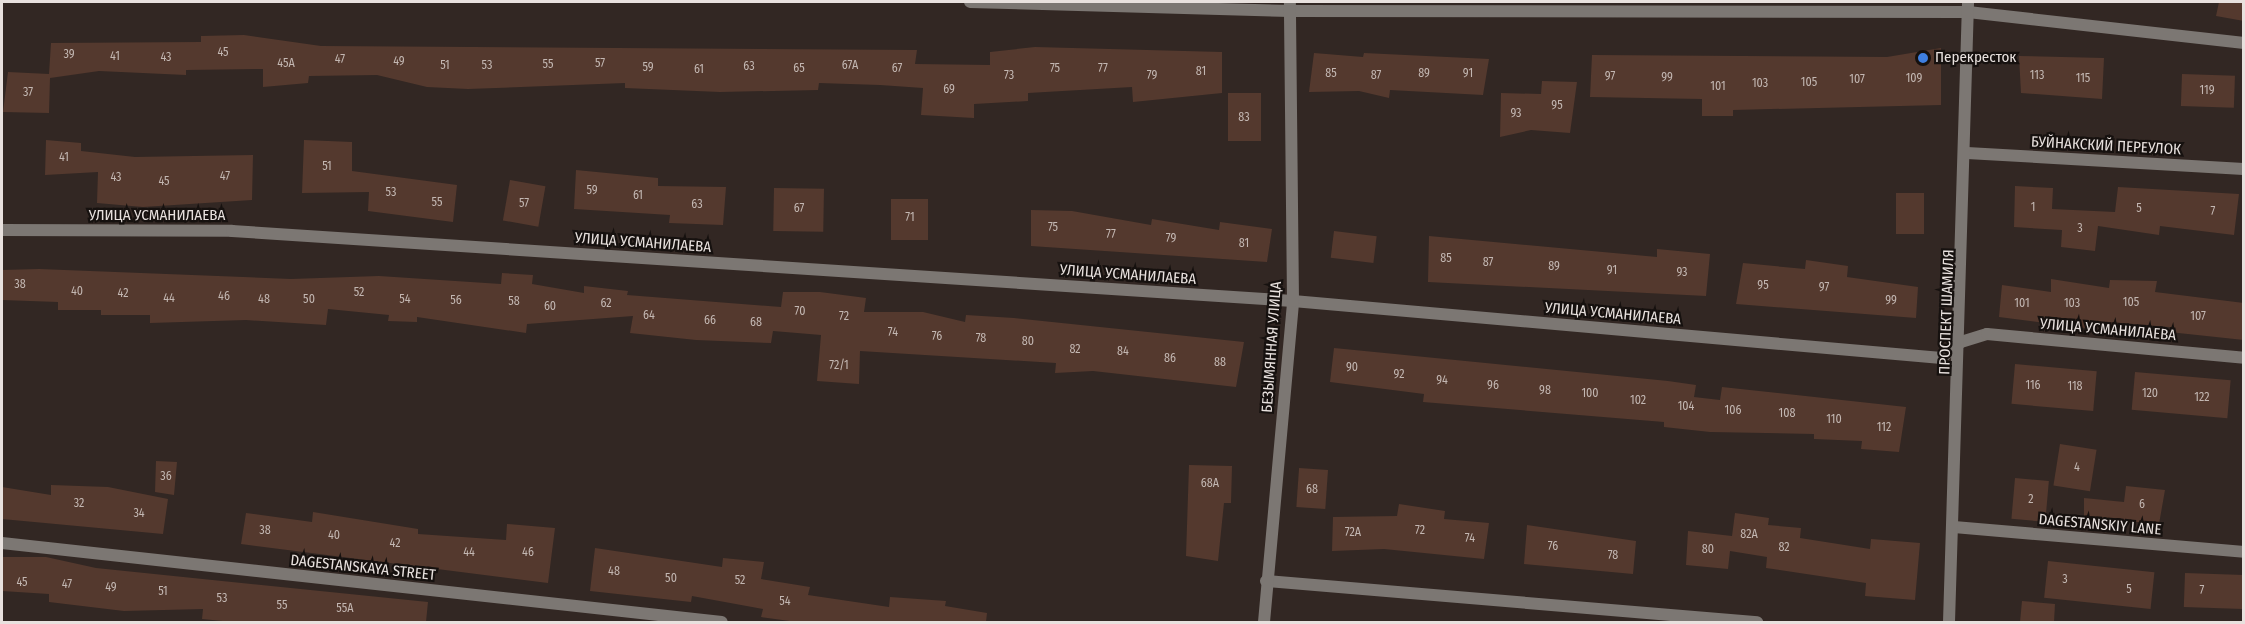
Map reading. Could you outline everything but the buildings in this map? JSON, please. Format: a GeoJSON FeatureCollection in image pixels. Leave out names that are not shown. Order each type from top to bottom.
{"type":"FeatureCollection","features":[{"type":"Feature","properties":{"kind":"street"},"geometry":{"type":"LineString","coordinates":[[970,2],[1290,6],[1968,7],[2244,43]]}},
{"type":"Feature","properties":{"kind":"street","name":"БЕЗЫМЯННАЯ УЛИЦА"},"geometry":{"type":"LineString","coordinates":[[1264,622],[1293,301],[1290,6]]}},
{"type":"Feature","properties":{"kind":"street","name":"ПРОСПЕКТ ШАМИЛЯ"},"geometry":{"type":"LineString","coordinates":[[1949,622],[1967,153],[1968,7]]}},
{"type":"Feature","properties":{"kind":"street","name":"БУЙНАКСКИЙ ПЕРЕУЛОК"},"geometry":{"type":"LineString","coordinates":[[1967,153],[2244,169]]}},
{"type":"Feature","properties":{"kind":"street","name":"УЛИЦА УСМАНИЛАЕВА"},"geometry":{"type":"LineString","coordinates":[[2,230],[232,231],[1293,301],[1941,358],[1961,342],[1987,334],[2244,358]]}},
{"type":"Feature","properties":{"kind":"street","name":"DAGESTANSKIY LANE"},"geometry":{"type":"LineString","coordinates":[[1954,527],[2244,552]]}},
{"type":"Feature","properties":{"kind":"street","name":"DAGESTANSKAYA STREET"},"geometry":{"type":"LineString","coordinates":[[2,543],[722,622]]}},
{"type":"Feature","properties":{"kind":"street"},"geometry":{"type":"LineString","coordinates":[[1266,581],[1757,622]]}},
{"type":"Feature","properties":{"kind":"place","name":"Перекресток"},"geometry":{"type":"Point","coordinates":[1923,58]}}]}
